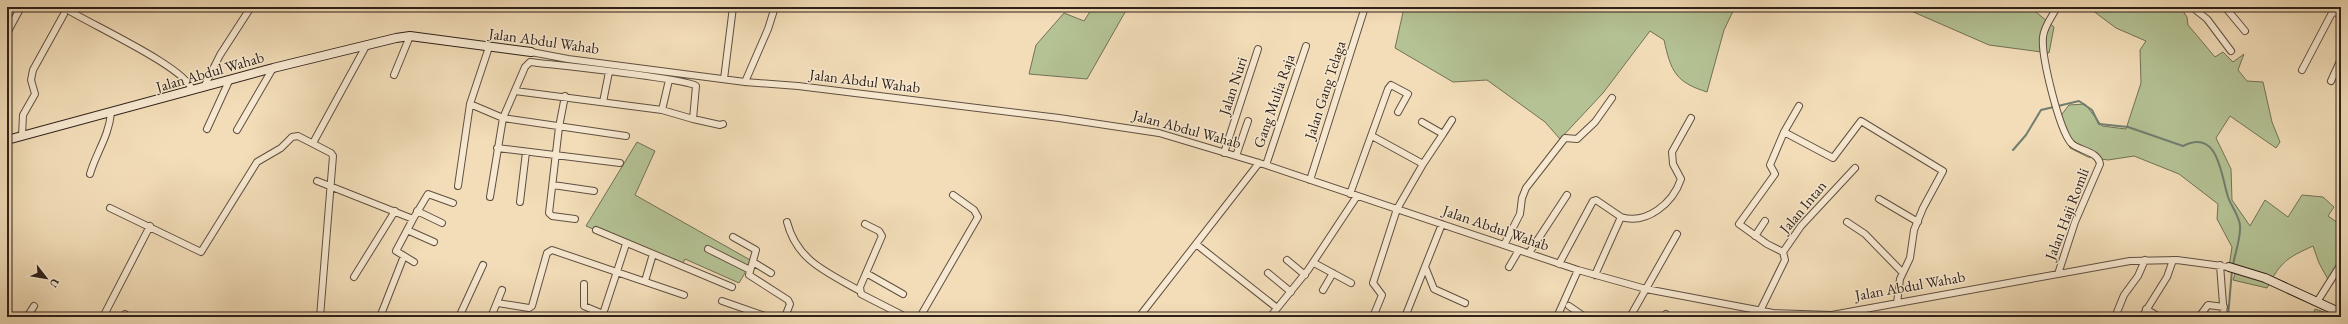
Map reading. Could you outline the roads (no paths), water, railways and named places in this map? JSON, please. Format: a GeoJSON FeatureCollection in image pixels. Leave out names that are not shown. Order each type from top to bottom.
{"type":"FeatureCollection","features":[{"type":"Feature","properties":{"kind":"street"},"geometry":{"type":"LineString","coordinates":[[7,33],[21,7]]}},
{"type":"Feature","properties":{"kind":"street"},"geometry":{"type":"LineString","coordinates":[[63,7],[165,64],[185,78],[192,90]]}},
{"type":"Feature","properties":{"kind":"street"},"geometry":{"type":"LineString","coordinates":[[204,87],[220,55],[251,7]]}},
{"type":"Feature","properties":{"kind":"street"},"geometry":{"type":"LineString","coordinates":[[724,79],[733,7]]}},
{"type":"Feature","properties":{"kind":"street"},"geometry":{"type":"LineString","coordinates":[[745,82],[768,30],[775,7]]}},
{"type":"Feature","properties":{"kind":"street","name":"Jalan Gang Telaga"},"geometry":{"type":"LineString","coordinates":[[1310,180],[1365,7]]}},
{"type":"Feature","properties":{"kind":"street","name":"Jalan Haji Romli"},"geometry":{"type":"LineString","coordinates":[[2057,7],[2047,24],[2043,39],[2056,108],[2066,135],[2071,143],[2096,156],[2100,164],[2075,222],[2058,274]]}},
{"type":"Feature","properties":{"kind":"street"},"geometry":{"type":"LineString","coordinates":[[2192,7],[2207,19],[2231,51]]}},
{"type":"Feature","properties":{"kind":"street"},"geometry":{"type":"LineString","coordinates":[[2225,7],[2245,32]]}},
{"type":"Feature","properties":{"kind":"street"},"geometry":{"type":"LineString","coordinates":[[2302,70],[2333,9],[2341,15]]}},
{"type":"Feature","properties":{"kind":"street"},"geometry":{"type":"LineString","coordinates":[[22,136],[23,115],[35,94],[32,80],[33,70],[64,14]]}},
{"type":"Feature","properties":{"kind":"street"},"geometry":{"type":"LineString","coordinates":[[394,75],[410,36]]}},
{"type":"Feature","properties":{"kind":"street","name":"Jalan Abdul Wahab"},"geometry":{"type":"LineString","coordinates":[[7,140],[111,114],[274,68],[396,38],[410,36],[745,82],[798,86],[1114,125],[1172,136],[1263,164],[1578,270],[1646,289],[1760,311],[1828,315],[2085,268],[2145,260],[2172,260],[2220,265],[2265,278],[2341,313]]}},
{"type":"Feature","properties":{"kind":"street"},"geometry":{"type":"LineString","coordinates":[[313,143],[366,46]]}},
{"type":"Feature","properties":{"kind":"street","name":"Gang Mulia Raja"},"geometry":{"type":"LineString","coordinates":[[1141,317],[1196,244],[1263,164],[1306,46]]}},
{"type":"Feature","properties":{"kind":"street"},"geometry":{"type":"LineString","coordinates":[[2341,46],[2341,51]]}},
{"type":"Feature","properties":{"kind":"street"},"geometry":{"type":"LineString","coordinates":[[458,186],[470,104],[490,47]]}},
{"type":"Feature","properties":{"kind":"street","name":"Jalan Nuri"},"geometry":{"type":"LineString","coordinates":[[1224,153],[1258,49]]}},
{"type":"Feature","properties":{"kind":"street"},"geometry":{"type":"LineString","coordinates":[[2331,81],[2341,59]]}},
{"type":"Feature","properties":{"kind":"street"},"geometry":{"type":"LineString","coordinates":[[490,196],[503,118],[525,67],[530,62],[693,84],[696,86],[693,119]]}},
{"type":"Feature","properties":{"kind":"street"},"geometry":{"type":"LineString","coordinates":[[237,130],[274,68]]}},
{"type":"Feature","properties":{"kind":"street"},"geometry":{"type":"LineString","coordinates":[[603,102],[609,72]]}},
{"type":"Feature","properties":{"kind":"street"},"geometry":{"type":"LineString","coordinates":[[662,110],[670,80]]}},
{"type":"Feature","properties":{"kind":"street"},"geometry":{"type":"LineString","coordinates":[[207,129],[229,81]]}},
{"type":"Feature","properties":{"kind":"street"},"geometry":{"type":"LineString","coordinates":[[1271,316],[1314,263],[1354,195],[1372,136],[1388,89],[1391,85],[1408,94],[1398,112]]}},
{"type":"Feature","properties":{"kind":"street"},"geometry":{"type":"LineString","coordinates":[[515,91],[565,96],[662,110],[720,126],[723,124]]}},
{"type":"Feature","properties":{"kind":"street"},"geometry":{"type":"LineString","coordinates":[[565,96],[559,127],[549,213],[552,216],[575,219]]}},
{"type":"Feature","properties":{"kind":"street"},"geometry":{"type":"LineString","coordinates":[[1504,245],[1520,214],[1522,198],[1530,181],[1565,138],[1577,139],[1586,128],[1595,122],[1612,98]]}},
{"type":"Feature","properties":{"kind":"street"},"geometry":{"type":"LineString","coordinates":[[470,104],[503,118],[626,136]]}},
{"type":"Feature","properties":{"kind":"street"},"geometry":{"type":"LineString","coordinates":[[1784,252],[1755,236],[1739,224],[1774,174],[1770,165],[1784,132],[1799,106]]}},
{"type":"Feature","properties":{"kind":"street"},"geometry":{"type":"LineString","coordinates":[[90,174],[94,158],[108,132],[111,114]]}},
{"type":"Feature","properties":{"kind":"street"},"geometry":{"type":"LineString","coordinates":[[1559,264],[1593,201],[1596,200],[1621,218],[1634,220],[1651,215],[1676,188],[1681,179],[1673,164],[1672,152],[1691,118]]}},
{"type":"Feature","properties":{"kind":"street"},"geometry":{"type":"LineString","coordinates":[[1373,317],[1382,295],[1373,283],[1397,209],[1423,164],[1452,120]]}},
{"type":"Feature","properties":{"kind":"street"},"geometry":{"type":"LineString","coordinates":[[1236,156],[1248,121]]}},
{"type":"Feature","properties":{"kind":"street"},"geometry":{"type":"LineString","coordinates":[[1784,132],[1833,158],[1861,121],[1940,169],[1942,176],[1927,200],[1918,222],[1910,258],[1902,272],[1897,303]]}},
{"type":"Feature","properties":{"kind":"street"},"geometry":{"type":"LineString","coordinates":[[1422,122],[1443,134]]}},
{"type":"Feature","properties":{"kind":"street"},"geometry":{"type":"LineString","coordinates":[[110,208],[150,226],[201,252],[221,223],[250,170],[257,162],[281,148],[292,137],[298,136],[313,143],[332,154],[331,185],[320,317]]}},
{"type":"Feature","properties":{"kind":"street"},"geometry":{"type":"LineString","coordinates":[[1372,136],[1423,164]]}},
{"type":"Feature","properties":{"kind":"street"},"geometry":{"type":"LineString","coordinates":[[497,148],[556,157],[620,163]]}},
{"type":"Feature","properties":{"kind":"street"},"geometry":{"type":"LineString","coordinates":[[520,202],[526,152]]}},
{"type":"Feature","properties":{"kind":"street","name":"Jalan Intan"},"geometry":{"type":"LineString","coordinates":[[1760,311],[1785,260],[1784,252],[1800,226],[1855,168]]}},
{"type":"Feature","properties":{"kind":"street"},"geometry":{"type":"LineString","coordinates":[[317,181],[331,185],[413,219]]}},
{"type":"Feature","properties":{"kind":"street"},"geometry":{"type":"LineString","coordinates":[[553,185],[594,191]]}},
{"type":"Feature","properties":{"kind":"street"},"geometry":{"type":"LineString","coordinates":[[414,262],[396,251],[428,194],[453,203]]}},
{"type":"Feature","properties":{"kind":"street"},"geometry":{"type":"LineString","coordinates":[[920,317],[978,217],[974,210],[953,195]]}},
{"type":"Feature","properties":{"kind":"street"},"geometry":{"type":"LineString","coordinates":[[1529,253],[1566,195]]}},
{"type":"Feature","properties":{"kind":"street"},"geometry":{"type":"LineString","coordinates":[[1879,199],[1918,222]]}},
{"type":"Feature","properties":{"kind":"street"},"geometry":{"type":"LineString","coordinates":[[354,277],[395,211]]}},
{"type":"Feature","properties":{"kind":"street"},"geometry":{"type":"LineString","coordinates":[[417,212],[442,223]]}},
{"type":"Feature","properties":{"kind":"street"},"geometry":{"type":"LineString","coordinates":[[1595,275],[1621,218]]}},
{"type":"Feature","properties":{"kind":"street"},"geometry":{"type":"LineString","coordinates":[[1755,236],[1765,221]]}},
{"type":"Feature","properties":{"kind":"street"},"geometry":{"type":"LineString","coordinates":[[787,222],[790,233],[800,252],[814,264],[860,290],[861,294],[906,317]]}},
{"type":"Feature","properties":{"kind":"street"},"geometry":{"type":"LineString","coordinates":[[1847,222],[1864,234],[1902,272]]}},
{"type":"Feature","properties":{"kind":"street"},"geometry":{"type":"LineString","coordinates":[[860,290],[882,236],[879,231],[865,224]]}},
{"type":"Feature","properties":{"kind":"street"},"geometry":{"type":"LineString","coordinates":[[1405,317],[1426,269],[1442,224]]}},
{"type":"Feature","properties":{"kind":"street"},"geometry":{"type":"LineString","coordinates":[[104,317],[150,226]]}},
{"type":"Feature","properties":{"kind":"street"},"geometry":{"type":"LineString","coordinates":[[407,230],[434,242]]}},
{"type":"Feature","properties":{"kind":"street"},"geometry":{"type":"LineString","coordinates":[[596,230],[626,244],[732,286]]}},
{"type":"Feature","properties":{"kind":"street"},"geometry":{"type":"LineString","coordinates":[[1630,317],[1677,234]]}},
{"type":"Feature","properties":{"kind":"street"},"geometry":{"type":"LineString","coordinates":[[733,237],[756,250],[749,275],[752,279],[788,300],[790,304],[785,317]]}},
{"type":"Feature","properties":{"kind":"street"},"geometry":{"type":"LineString","coordinates":[[584,284],[584,306],[602,315],[626,244]]}},
{"type":"Feature","properties":{"kind":"street"},"geometry":{"type":"LineString","coordinates":[[1196,244],[1277,308]]}},
{"type":"Feature","properties":{"kind":"street"},"geometry":{"type":"LineString","coordinates":[[708,249],[750,270]]}},
{"type":"Feature","properties":{"kind":"street"},"geometry":{"type":"LineString","coordinates":[[1509,267],[1519,250]]}},
{"type":"Feature","properties":{"kind":"street"},"geometry":{"type":"LineString","coordinates":[[498,303],[529,308],[550,251],[684,295]]}},
{"type":"Feature","properties":{"kind":"street"},"geometry":{"type":"LineString","coordinates":[[645,281],[653,254]]}},
{"type":"Feature","properties":{"kind":"street"},"geometry":{"type":"LineString","coordinates":[[380,317],[404,256]]}},
{"type":"Feature","properties":{"kind":"street"},"geometry":{"type":"LineString","coordinates":[[1287,260],[1304,275]]}},
{"type":"Feature","properties":{"kind":"street"},"geometry":{"type":"LineString","coordinates":[[2115,317],[2124,295],[2138,276],[2145,260]]}},
{"type":"Feature","properties":{"kind":"street"},"geometry":{"type":"LineString","coordinates":[[2142,317],[2167,277],[2172,260]]}},
{"type":"Feature","properties":{"kind":"street"},"geometry":{"type":"LineString","coordinates":[[753,262],[771,273]]}},
{"type":"Feature","properties":{"kind":"street"},"geometry":{"type":"LineString","coordinates":[[1314,263],[1350,283]]}},
{"type":"Feature","properties":{"kind":"street"},"geometry":{"type":"LineString","coordinates":[[2317,302],[2341,264]]}},
{"type":"Feature","properties":{"kind":"street"},"geometry":{"type":"LineString","coordinates":[[459,317],[483,265]]}},
{"type":"Feature","properties":{"kind":"street"},"geometry":{"type":"LineString","coordinates":[[2220,265],[2224,317]]}},
{"type":"Feature","properties":{"kind":"street"},"geometry":{"type":"LineString","coordinates":[[1426,269],[1436,290],[1465,303]]}},
{"type":"Feature","properties":{"kind":"street"},"geometry":{"type":"LineString","coordinates":[[1557,317],[1578,270]]}},
{"type":"Feature","properties":{"kind":"street"},"geometry":{"type":"LineString","coordinates":[[1268,273],[1291,292]]}},
{"type":"Feature","properties":{"kind":"street"},"geometry":{"type":"LineString","coordinates":[[1323,290],[1333,273]]}},
{"type":"Feature","properties":{"kind":"street"},"geometry":{"type":"LineString","coordinates":[[866,274],[903,294]]}},
{"type":"Feature","properties":{"kind":"street"},"geometry":{"type":"LineString","coordinates":[[491,317],[498,303],[502,290]]}},
{"type":"Feature","properties":{"kind":"street"},"geometry":{"type":"LineString","coordinates":[[722,301],[758,315],[765,316]]}},
{"type":"Feature","properties":{"kind":"street"},"geometry":{"type":"LineString","coordinates":[[2199,317],[2208,305],[2224,307]]}},
{"type":"Feature","properties":{"kind":"street"},"geometry":{"type":"LineString","coordinates":[[27,317],[34,306]]}},
{"type":"Feature","properties":{"kind":"street"},"geometry":{"type":"LineString","coordinates":[[1569,306],[1585,317]]}},
{"type":"Feature","properties":{"kind":"street"},"geometry":{"type":"LineString","coordinates":[[2146,309],[2159,317]]}},
{"type":"Feature","properties":{"kind":"waterway"},"geometry":{"type":"LineString","coordinates":[[2013,150],[2026,135],[2041,110],[2079,101],[2092,110],[2099,124],[2128,127],[2183,146],[2195,142],[2204,143],[2211,149],[2216,157],[2228,197],[2240,223],[2240,235],[2233,265]]}},
{"type":"Feature","properties":{"kind":"waterway"},"geometry":{"type":"LineString","coordinates":[[2228,317],[2232,270]]}}]}
